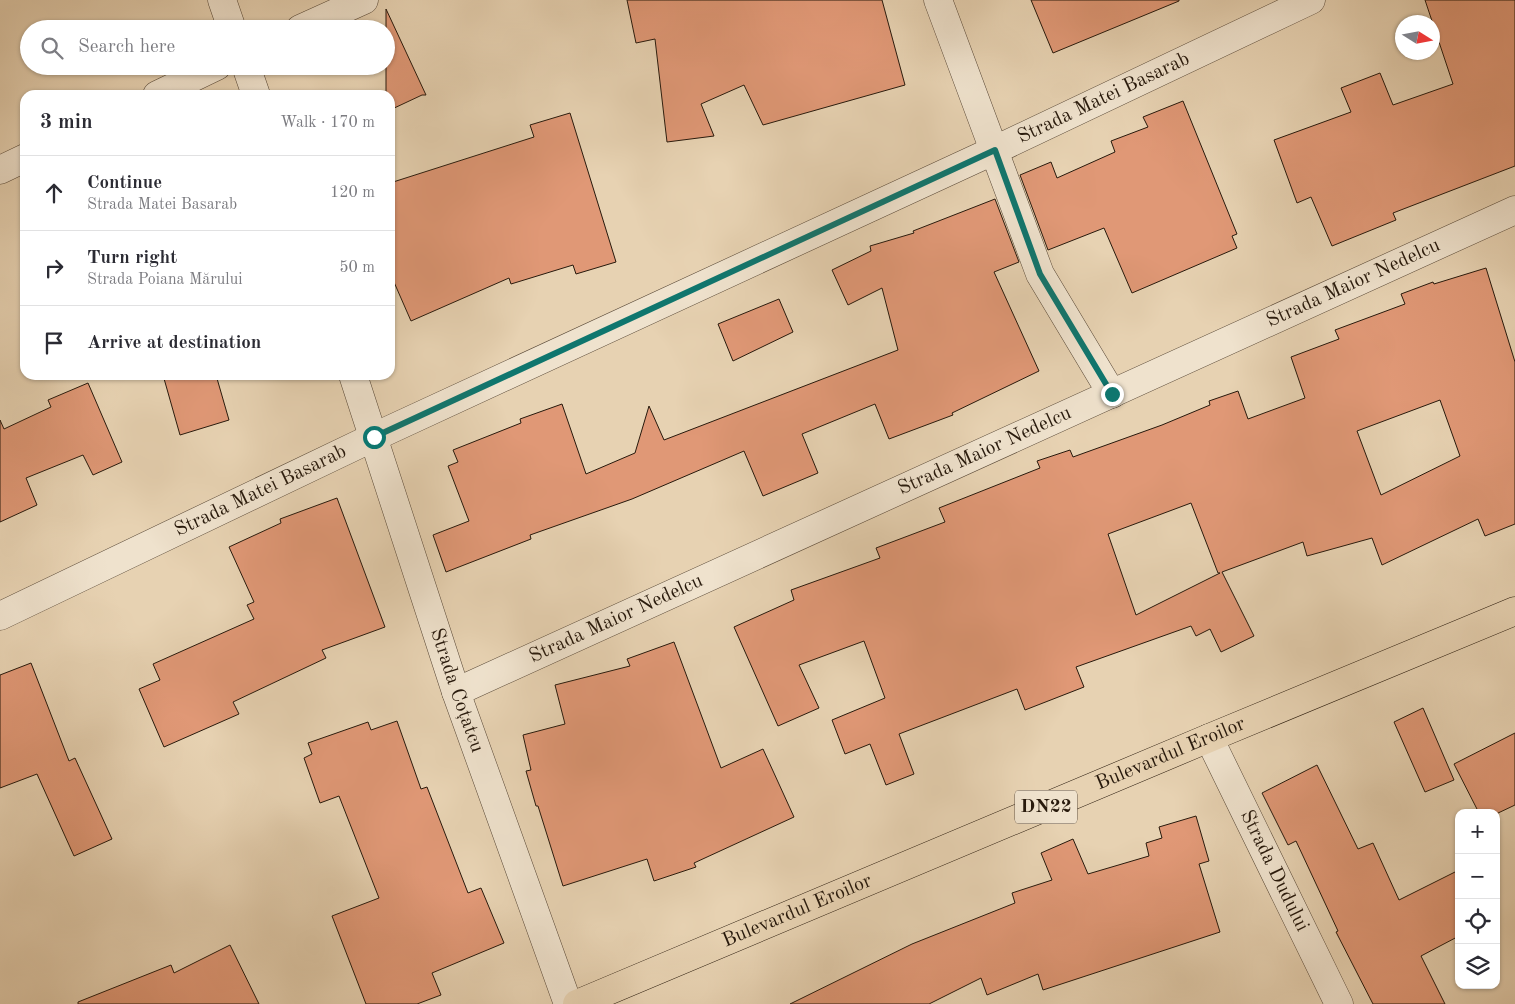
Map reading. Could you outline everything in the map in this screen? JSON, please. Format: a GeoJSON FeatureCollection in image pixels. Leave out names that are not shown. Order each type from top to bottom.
{"type":"FeatureCollection","features":[{"type":"Feature","properties":{"kind":"main road","name":"Bulevardul Eroilor"},"geometry":{"type":"LineString","coordinates":[[577,1004],[1515,611]]}},
{"type":"Feature","properties":{"kind":"street"},"geometry":{"type":"LineString","coordinates":[[222,0],[229,20]]}},
{"type":"Feature","properties":{"kind":"street"},"geometry":{"type":"LineString","coordinates":[[320,20],[364,0]]}},
{"type":"Feature","properties":{"kind":"street"},"geometry":{"type":"LineString","coordinates":[[938,0],[1040,274],[1112,394]]}},
{"type":"Feature","properties":{"kind":"street","name":"Strada Matei Basarab"},"geometry":{"type":"LineString","coordinates":[[0,616],[374,437],[995,150],[1311,0]]}},
{"type":"Feature","properties":{"kind":"street"},"geometry":{"type":"LineString","coordinates":[[167,90],[198,75]]}},
{"type":"Feature","properties":{"kind":"street"},"geometry":{"type":"LineString","coordinates":[[249,75],[254,90]]}},
{"type":"Feature","properties":{"kind":"street"},"geometry":{"type":"LineString","coordinates":[[0,170],[20,160]]}},
{"type":"Feature","properties":{"kind":"street","name":"Strada Maior Nedelcu"},"geometry":{"type":"LineString","coordinates":[[456,692],[1515,210]]}},
{"type":"Feature","properties":{"kind":"street","name":"Strada Coțatcu"},"geometry":{"type":"LineString","coordinates":[[356,380],[456,692],[568,1004]]}},
{"type":"Feature","properties":{"kind":"street","name":"Strada Dudului"},"geometry":{"type":"LineString","coordinates":[[1209,738],[1339,1004]]}},
{"type":"Feature","properties":{"kind":"building"},"geometry":{"type":"Polygon","coordinates":[[[627,0],[882,0],[905,85],[763,125],[744,85],[701,104],[714,136],[667,142],[655,39],[636,43],[627,0]]]}},
{"type":"Feature","properties":{"kind":"building"},"geometry":{"type":"Polygon","coordinates":[[[1031,0],[1179,0],[1179,1],[1053,53],[1031,0]]]}},
{"type":"Feature","properties":{"kind":"building"},"geometry":{"type":"Polygon","coordinates":[[[1425,0],[1515,0],[1515,166],[1393,213],[1396,220],[1332,246],[1311,197],[1297,203],[1274,140],[1351,112],[1341,88],[1380,73],[1393,105],[1453,84],[1440,45],[1440,15],[1430,15],[1425,0]]]}},
{"type":"Feature","properties":{"kind":"building"},"geometry":{"type":"Polygon","coordinates":[[[386,9],[391,20],[386,20],[386,9]]]}},
{"type":"Feature","properties":{"kind":"building"},"geometry":{"type":"Polygon","coordinates":[[[395,28],[426,95],[422,95],[395,108],[395,90],[386,90],[386,75],[395,75],[395,28]]]}},
{"type":"Feature","properties":{"kind":"building"},"geometry":{"type":"Polygon","coordinates":[[[1183,101],[1237,234],[1232,236],[1237,248],[1132,293],[1104,228],[1048,250],[1020,175],[1051,162],[1057,178],[1115,152],[1111,141],[1148,127],[1143,117],[1183,101]]]}},
{"type":"Feature","properties":{"kind":"building"},"geometry":{"type":"Polygon","coordinates":[[[570,113],[616,262],[576,274],[573,265],[511,284],[509,278],[411,321],[395,284],[395,181],[534,137],[530,125],[570,113]]]}},
{"type":"Feature","properties":{"kind":"building"},"geometry":{"type":"Polygon","coordinates":[[[995,199],[1019,262],[994,272],[1039,371],[952,413],[953,415],[889,439],[875,404],[802,434],[818,473],[763,496],[744,451],[632,499],[530,535],[531,539],[446,572],[433,535],[469,521],[448,466],[458,462],[453,450],[521,423],[520,419],[562,404],[586,474],[635,453],[649,406],[664,440],[898,350],[882,288],[848,305],[832,270],[871,251],[870,246],[914,233],[913,231],[995,199]]]}},
{"type":"Feature","properties":{"kind":"building"},"geometry":{"type":"Polygon","coordinates":[[[1486,268],[1515,362],[1515,524],[1485,536],[1478,519],[1382,565],[1372,538],[1307,556],[1303,542],[1222,572],[1254,636],[1221,652],[1210,629],[1196,636],[1191,626],[1076,667],[1084,687],[1025,710],[1017,689],[899,734],[914,774],[886,785],[870,744],[845,754],[832,720],[885,698],[864,641],[799,665],[819,708],[778,726],[734,627],[794,600],[791,590],[880,558],[876,548],[945,522],[939,508],[1040,468],[1037,461],[1070,450],[1073,457],[1162,425],[1210,405],[1209,401],[1238,391],[1248,419],[1305,398],[1291,357],[1339,339],[1335,330],[1405,304],[1401,294],[1433,282],[1434,284],[1486,268]],[[1440,400],[1357,431],[1381,495],[1460,456],[1440,400]],[[1191,503],[1108,534],[1136,615],[1220,573],[1218,573],[1191,503]]]}},
{"type":"Feature","properties":{"kind":"building"},"geometry":{"type":"Polygon","coordinates":[[[779,299],[793,332],[733,361],[718,324],[779,299]]]}},
{"type":"Feature","properties":{"kind":"building"},"geometry":{"type":"Polygon","coordinates":[[[164,380],[217,380],[229,420],[180,435],[164,380]]]}},
{"type":"Feature","properties":{"kind":"building"},"geometry":{"type":"Polygon","coordinates":[[[88,383],[122,462],[93,475],[83,455],[26,478],[37,505],[0,522],[0,420],[4,429],[51,407],[48,400],[88,383]]]}},
{"type":"Feature","properties":{"kind":"building"},"geometry":{"type":"Polygon","coordinates":[[[337,498],[385,627],[322,650],[326,658],[233,702],[239,714],[164,747],[139,689],[160,680],[153,664],[254,619],[247,605],[254,602],[229,547],[281,523],[280,519],[337,498]]]}},
{"type":"Feature","properties":{"kind":"building"},"geometry":{"type":"Polygon","coordinates":[[[674,642],[721,768],[763,749],[794,817],[694,863],[696,867],[654,881],[647,859],[563,886],[526,771],[531,770],[523,735],[565,724],[555,685],[630,666],[627,659],[674,642]]]}},
{"type":"Feature","properties":{"kind":"building"},"geometry":{"type":"Polygon","coordinates":[[[31,663],[69,761],[75,758],[112,839],[74,856],[37,774],[0,788],[0,675],[31,663]]]}},
{"type":"Feature","properties":{"kind":"building"},"geometry":{"type":"Polygon","coordinates":[[[1423,708],[1454,780],[1425,792],[1394,722],[1423,708]]]}},
{"type":"Feature","properties":{"kind":"building"},"geometry":{"type":"Polygon","coordinates":[[[397,721],[421,789],[427,787],[468,893],[481,888],[504,943],[432,973],[441,995],[417,1004],[366,1004],[332,916],[379,898],[339,796],[320,803],[304,758],[312,754],[308,743],[368,722],[371,730],[397,721]]]}},
{"type":"Feature","properties":{"kind":"building"},"geometry":{"type":"Polygon","coordinates":[[[1515,733],[1515,805],[1500,812],[1500,809],[1477,809],[1454,764],[1515,733]]]}},
{"type":"Feature","properties":{"kind":"building"},"geometry":{"type":"Polygon","coordinates":[[[1317,765],[1358,849],[1373,843],[1399,900],[1455,872],[1455,938],[1421,956],[1445,1004],[1373,1004],[1336,932],[1338,931],[1296,841],[1288,845],[1262,793],[1317,765]]]}},
{"type":"Feature","properties":{"kind":"building"},"geometry":{"type":"Polygon","coordinates":[[[1196,816],[1209,861],[1199,864],[1220,932],[1043,990],[1038,974],[987,995],[981,978],[929,1004],[790,1004],[912,944],[1015,903],[1012,893],[1052,880],[1041,853],[1073,839],[1088,874],[1149,856],[1146,843],[1162,838],[1159,827],[1196,816]]]}},
{"type":"Feature","properties":{"kind":"building"},"geometry":{"type":"Polygon","coordinates":[[[230,945],[259,1004],[78,1004],[78,1002],[171,965],[174,973],[230,945]]]}},
{"type":"Feature","properties":{"kind":"route"},"geometry":{"type":"LineString","coordinates":[[374,437],[995,150],[1040,274],[1112,394]]}}]}
